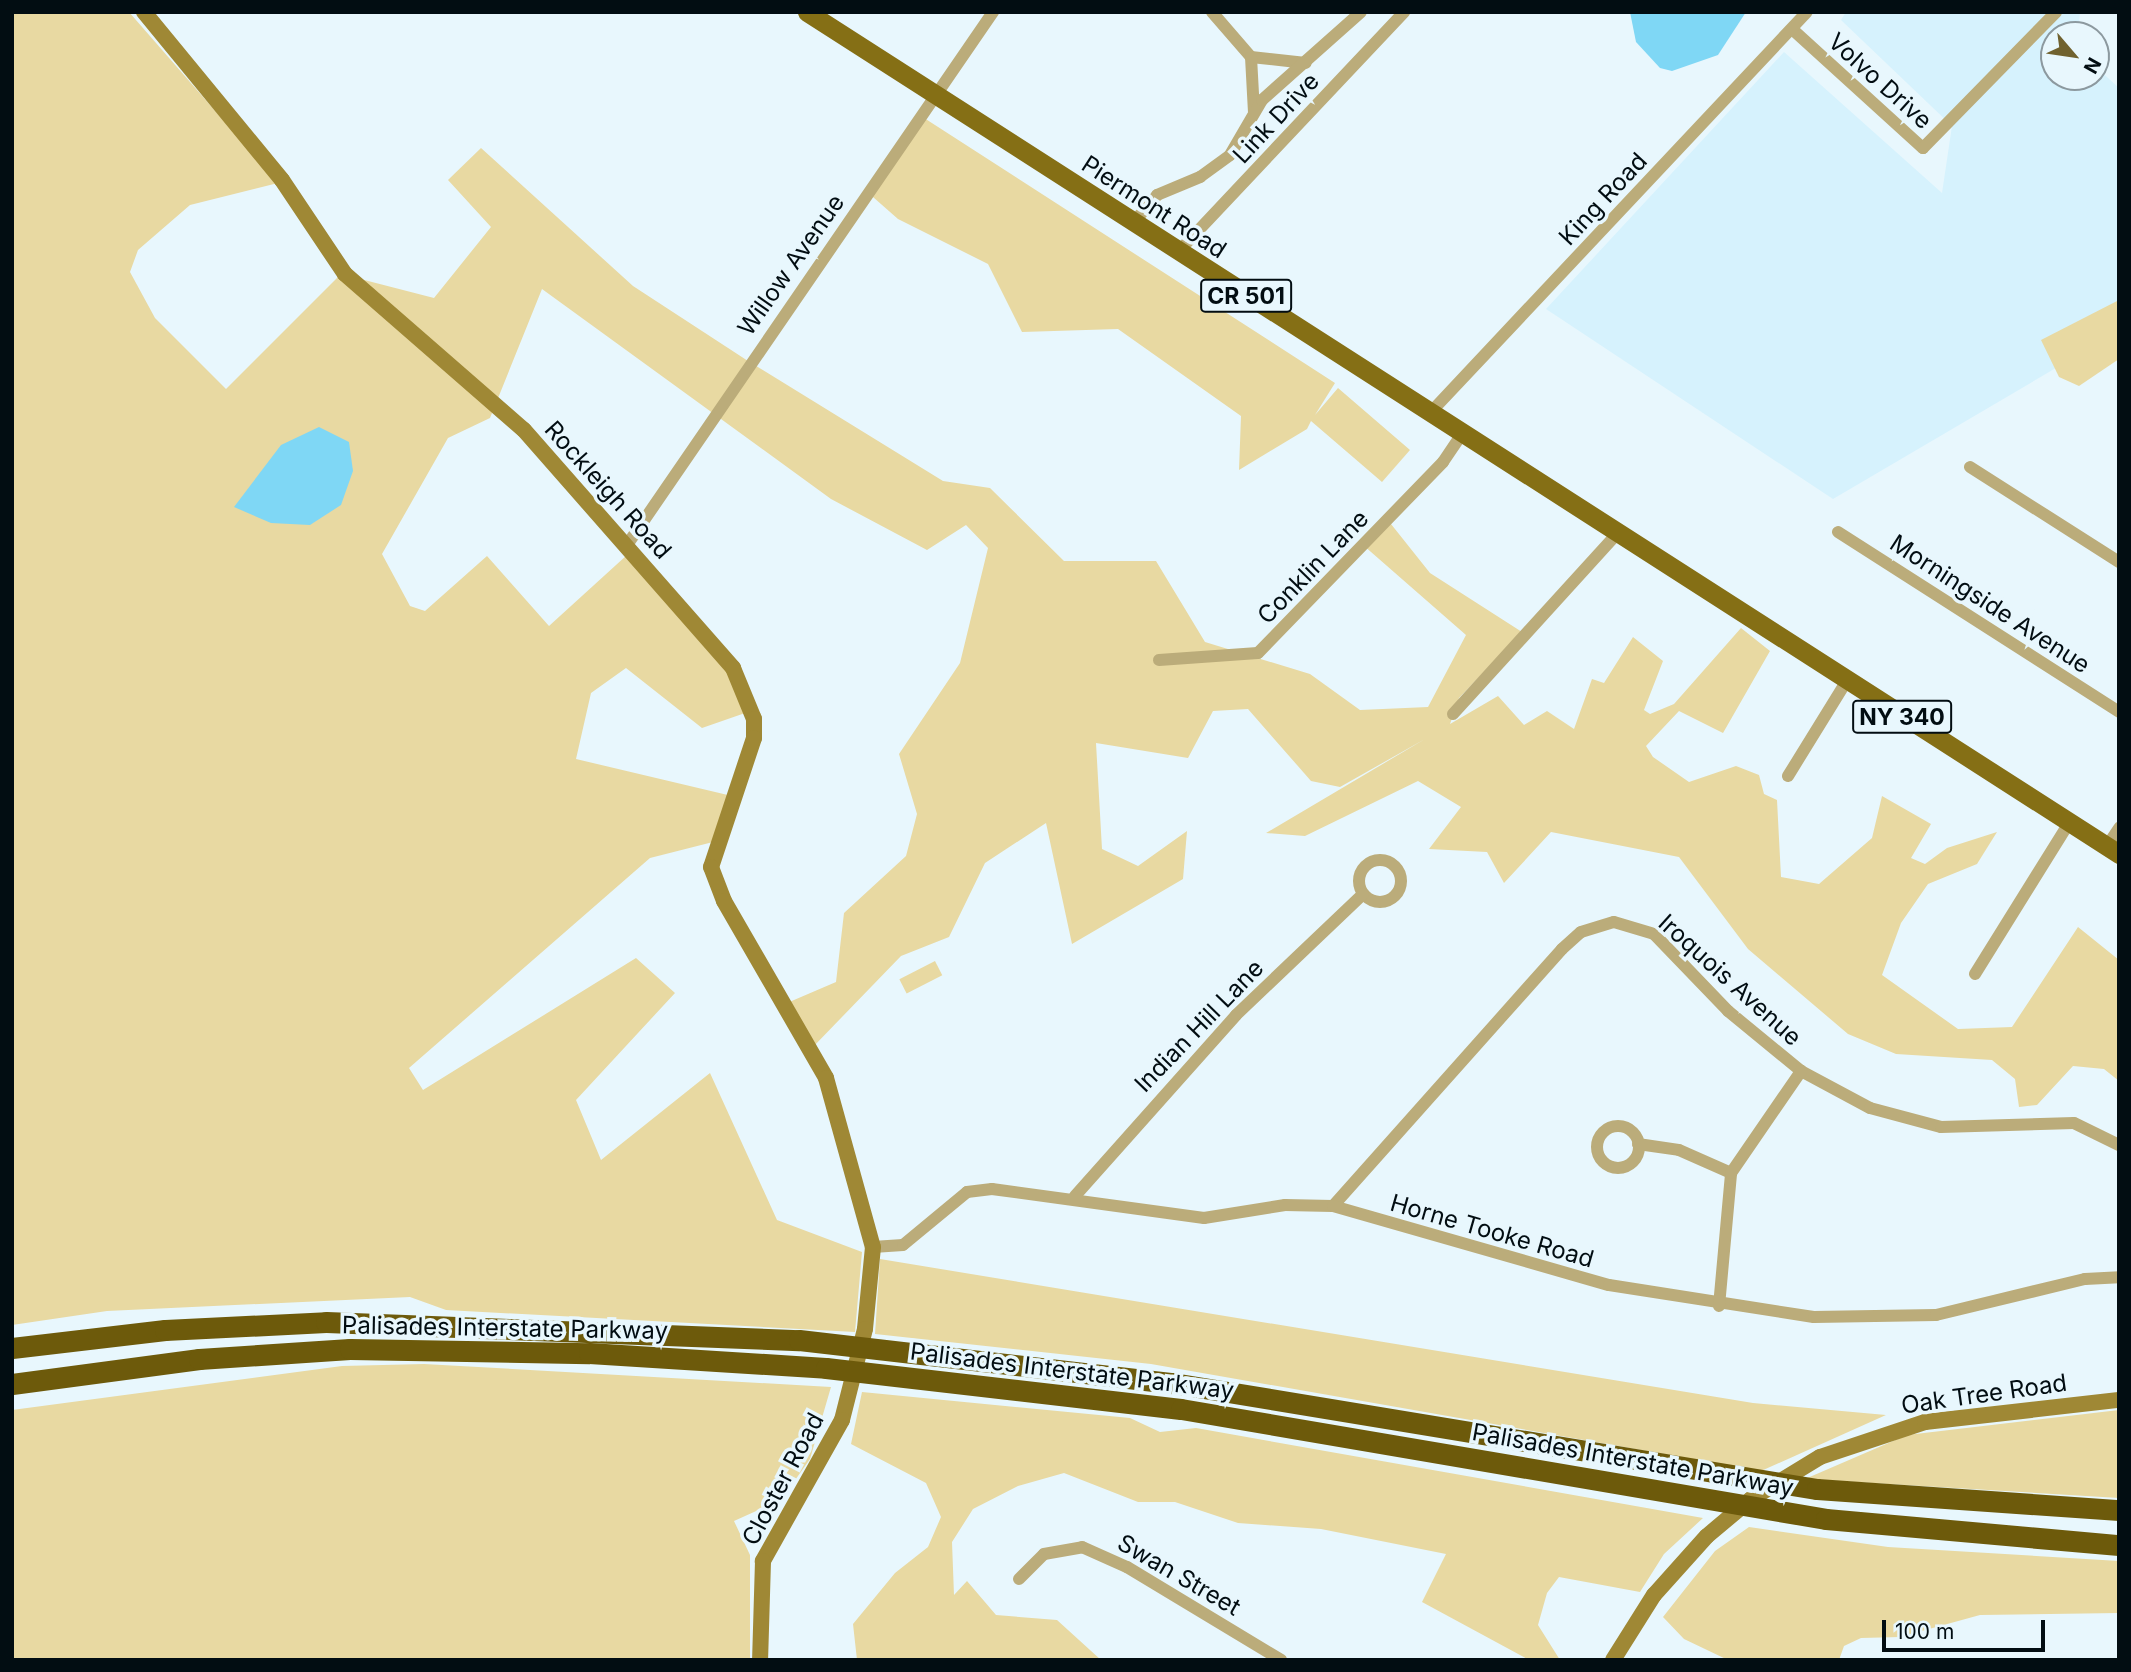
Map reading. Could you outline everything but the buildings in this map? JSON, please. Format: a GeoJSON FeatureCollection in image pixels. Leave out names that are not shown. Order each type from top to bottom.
{"type":"FeatureCollection","features":[{"type":"Feature","properties":{"kind":"highway","name":"Palisades Interstate Parkway"},"geometry":{"type":"LineString","coordinates":[[12,1348],[165,1330],[326,1322],[602,1327],[849,1344],[1186,1385],[1817,1489],[2119,1510]]}},
{"type":"Feature","properties":{"kind":"highway","name":"Palisades Interstate Parkway"},"geometry":{"type":"LineString","coordinates":[[12,1384],[199,1359],[350,1349],[589,1353],[844,1369],[1194,1411],[1813,1517],[2119,1545]]}},
{"type":"Feature","properties":{"kind":"main road","name":"Piermont Road"},"geometry":{"type":"LineString","coordinates":[[807,12],[1686,579]]}},
{"type":"Feature","properties":{"kind":"main road","name":"NY 340"},"geometry":{"type":"LineString","coordinates":[[1686,579],[2113,850]]}},
{"type":"Feature","properties":{"kind":"street","name":"Rockleigh Road"},"geometry":{"type":"LineString","coordinates":[[144,12],[282,180],[345,274],[524,430],[733,668],[754,719],[754,738],[711,867],[724,901],[826,1078]]}},
{"type":"Feature","properties":{"kind":"street","name":"Willow Avenue"},"geometry":{"type":"LineString","coordinates":[[627,545],[993,12]]}},
{"type":"Feature","properties":{"kind":"street"},"geometry":{"type":"LineString","coordinates":[[1212,12],[1251,57],[1254,111]]}},
{"type":"Feature","properties":{"kind":"street"},"geometry":{"type":"LineString","coordinates":[[1133,223],[1157,195],[1200,177],[1230,155],[1254,111],[1361,12]]}},
{"type":"Feature","properties":{"kind":"street","name":"Link Drive"},"geometry":{"type":"LineString","coordinates":[[1178,252],[1404,12]]}},
{"type":"Feature","properties":{"kind":"street","name":"King Road"},"geometry":{"type":"LineString","coordinates":[[1430,413],[1807,12]]}},
{"type":"Feature","properties":{"kind":"street","name":"Volvo Drive"},"geometry":{"type":"LineString","coordinates":[[1792,29],[1923,148],[2056,12]]}},
{"type":"Feature","properties":{"kind":"street"},"geometry":{"type":"LineString","coordinates":[[1251,57],[1306,63]]}},
{"type":"Feature","properties":{"kind":"street","name":"Conklin Lane"},"geometry":{"type":"LineString","coordinates":[[1158,660],[1258,653],[1435,470],[1462,434]]}},
{"type":"Feature","properties":{"kind":"street"},"geometry":{"type":"LineString","coordinates":[[1970,467],[2119,562]]}},
{"type":"Feature","properties":{"kind":"street","name":"Morningside Avenue"},"geometry":{"type":"LineString","coordinates":[[1838,532],[2119,712]]}},
{"type":"Feature","properties":{"kind":"street"},"geometry":{"type":"LineString","coordinates":[[1452,714],[1616,535]]}},
{"type":"Feature","properties":{"kind":"street"},"geometry":{"type":"LineString","coordinates":[[1788,776],[1846,681]]}},
{"type":"Feature","properties":{"kind":"street"},"geometry":{"type":"LineString","coordinates":[[1975,974],[2069,823]]}},
{"type":"Feature","properties":{"kind":"street"},"geometry":{"type":"LineString","coordinates":[[2113,850],[2119,828]]}},
{"type":"Feature","properties":{"kind":"street","name":"Indian Hill Lane"},"geometry":{"type":"LineString","coordinates":[[1075,1196],[1237,1015],[1363,894]]}},
{"type":"Feature","properties":{"kind":"street","name":"Iroquois Avenue"},"geometry":{"type":"LineString","coordinates":[[1333,1206],[1562,948],[1597,925],[1634,924],[1654,934],[1728,1011],[1801,1072],[1905,1120],[1941,1127],[2074,1122],[2119,1145]]}},
{"type":"Feature","properties":{"kind":"street"},"geometry":{"type":"LineString","coordinates":[[1719,1306],[1731,1174],[1801,1072]]}},
{"type":"Feature","properties":{"kind":"street","name":"Closter Road"},"geometry":{"type":"LineString","coordinates":[[761,1660],[763,1561],[842,1420],[865,1329],[873,1247],[826,1078]]}},
{"type":"Feature","properties":{"kind":"street"},"geometry":{"type":"LineString","coordinates":[[1638,1144],[1679,1150],[1731,1174]]}},
{"type":"Feature","properties":{"kind":"street","name":"Horne Tooke Road"},"geometry":{"type":"LineString","coordinates":[[873,1247],[904,1245],[926,1233],[967,1192],[1075,1196],[1204,1218],[1298,1204],[1333,1206],[1516,1262],[1719,1306],[1900,1318],[1977,1307],[2085,1279],[2119,1277]]}},
{"type":"Feature","properties":{"kind":"street","name":"Oak Tree Road"},"geometry":{"type":"LineString","coordinates":[[1612,1660],[1654,1595],[1707,1536],[1773,1484],[1839,1448],[1943,1418],[2119,1400]]}},
{"type":"Feature","properties":{"kind":"street","name":"Swan Street"},"geometry":{"type":"LineString","coordinates":[[1019,1579],[1044,1554],[1093,1550],[1281,1660]]}},
{"type":"Feature","properties":{"kind":"shaded area"},"geometry":{"type":"Polygon","coordinates":[[[12,12],[129,12],[278,183],[190,205],[138,250],[130,272],[155,318],[226,389],[341,274],[434,298],[491,227],[448,180],[481,148],[633,286],[748,361],[943,481],[990,488],[1064,561],[1156,561],[1205,642],[1310,674],[1360,710],[1428,707],[1466,635],[1363,545],[1387,519],[1430,573],[1522,632],[1459,698],[1450,724],[1498,696],[1524,725],[1547,711],[1574,729],[1592,679],[1604,683],[1633,637],[1663,661],[1644,710],[1650,714],[1674,704],[1741,628],[1770,651],[1723,733],[1679,711],[1646,746],[1653,757],[1689,782],[1736,766],[1759,775],[1764,794],[1777,800],[1781,877],[1819,884],[1872,838],[1882,796],[1931,824],[1911,858],[1925,864],[1947,848],[1997,832],[1977,864],[1928,884],[1901,923],[1882,975],[1958,1029],[2012,1027],[2078,927],[2119,960],[2119,1081],[2104,1069],[2073,1066],[2037,1105],[2019,1107],[2015,1079],[1992,1060],[1896,1054],[1848,1034],[1748,949],[1679,857],[1551,832],[1504,883],[1487,852],[1429,849],[1461,807],[1418,781],[1305,836],[1266,833],[1425,739],[1340,787],[1311,781],[1248,709],[1213,711],[1188,758],[1096,743],[1102,849],[1138,866],[1187,831],[1183,879],[1072,944],[1046,823],[985,863],[949,937],[901,956],[812,1048],[787,1003],[836,982],[844,913],[906,856],[917,814],[899,754],[960,663],[988,548],[966,525],[927,550],[831,499],[542,289],[490,418],[448,438],[382,554],[410,606],[425,611],[487,556],[549,626],[627,555],[731,668],[748,712],[702,728],[626,668],[591,693],[576,759],[732,796],[713,842],[650,858],[409,1068],[423,1090],[636,958],[675,993],[576,1100],[601,1160],[710,1073],[777,1220],[862,1252],[855,1332],[446,1310],[410,1297],[107,1311],[12,1325],[12,12]]]}},
{"type":"Feature","properties":{"kind":"shaded area"},"geometry":{"type":"Polygon","coordinates":[[[1846,12],[2080,12],[2079,21],[2040,21],[2040,91],[2110,91],[2110,80],[2119,88],[2119,331],[1833,499],[1546,309],[1784,52],[1942,193],[1952,126],[1841,20],[1846,12]]]}},
{"type":"Feature","properties":{"kind":"shaded area"},"geometry":{"type":"Polygon","coordinates":[[[921,116],[1335,383],[1315,415],[1338,388],[1410,450],[1382,482],[1311,421],[1307,429],[1239,470],[1241,416],[1118,329],[1022,332],[988,264],[898,219],[865,190],[921,116]]]}},
{"type":"Feature","properties":{"kind":"shaded area"},"geometry":{"type":"Polygon","coordinates":[[[2119,300],[2119,359],[2079,386],[2059,377],[2041,340],[2119,300]]]}},
{"type":"Feature","properties":{"kind":"shaded area"},"geometry":{"type":"Polygon","coordinates":[[[935,961],[942,975],[907,993],[899,979],[935,961]]]}},
{"type":"Feature","properties":{"kind":"shaded area"},"geometry":{"type":"Polygon","coordinates":[[[880,1259],[1753,1403],[1886,1415],[1761,1471],[1151,1364],[875,1334],[880,1259]]]}},
{"type":"Feature","properties":{"kind":"shaded area"},"geometry":{"type":"Polygon","coordinates":[[[424,1364],[831,1387],[810,1459],[781,1500],[734,1521],[750,1555],[750,1660],[12,1660],[12,1410],[342,1366],[424,1364]]]}},
{"type":"Feature","properties":{"kind":"shaded area"},"geometry":{"type":"Polygon","coordinates":[[[862,1392],[1130,1418],[1160,1432],[1196,1428],[1703,1518],[1664,1554],[1640,1592],[1559,1577],[1547,1593],[1538,1625],[1560,1660],[1529,1660],[1422,1602],[1446,1554],[1321,1529],[1238,1523],[1175,1502],[1138,1502],[1064,1473],[1018,1486],[973,1509],[952,1542],[954,1595],[967,1581],[996,1615],[1057,1620],[1101,1660],[857,1660],[853,1624],[895,1573],[928,1547],[941,1517],[926,1483],[851,1444],[862,1392]]]}},
{"type":"Feature","properties":{"kind":"shaded area"},"geometry":{"type":"Polygon","coordinates":[[[2119,1410],[2119,1498],[1805,1479],[1907,1435],[2119,1410]]]}},
{"type":"Feature","properties":{"kind":"shaded area"},"geometry":{"type":"Polygon","coordinates":[[[1749,1527],[1888,1547],[2119,1561],[2119,1613],[1980,1615],[1900,1637],[1861,1638],[1844,1646],[1839,1660],[1728,1660],[1684,1639],[1663,1617],[1715,1551],[1749,1527]]]}},
{"type":"Feature","properties":{"kind":"water"},"geometry":{"type":"Polygon","coordinates":[[[1630,12],[1746,12],[1718,55],[1672,71],[1660,68],[1636,42],[1630,12]]]}},
{"type":"Feature","properties":{"kind":"water"},"geometry":{"type":"Polygon","coordinates":[[[319,427],[349,442],[353,471],[341,505],[310,525],[271,523],[234,507],[281,445],[319,427]]]}}]}
